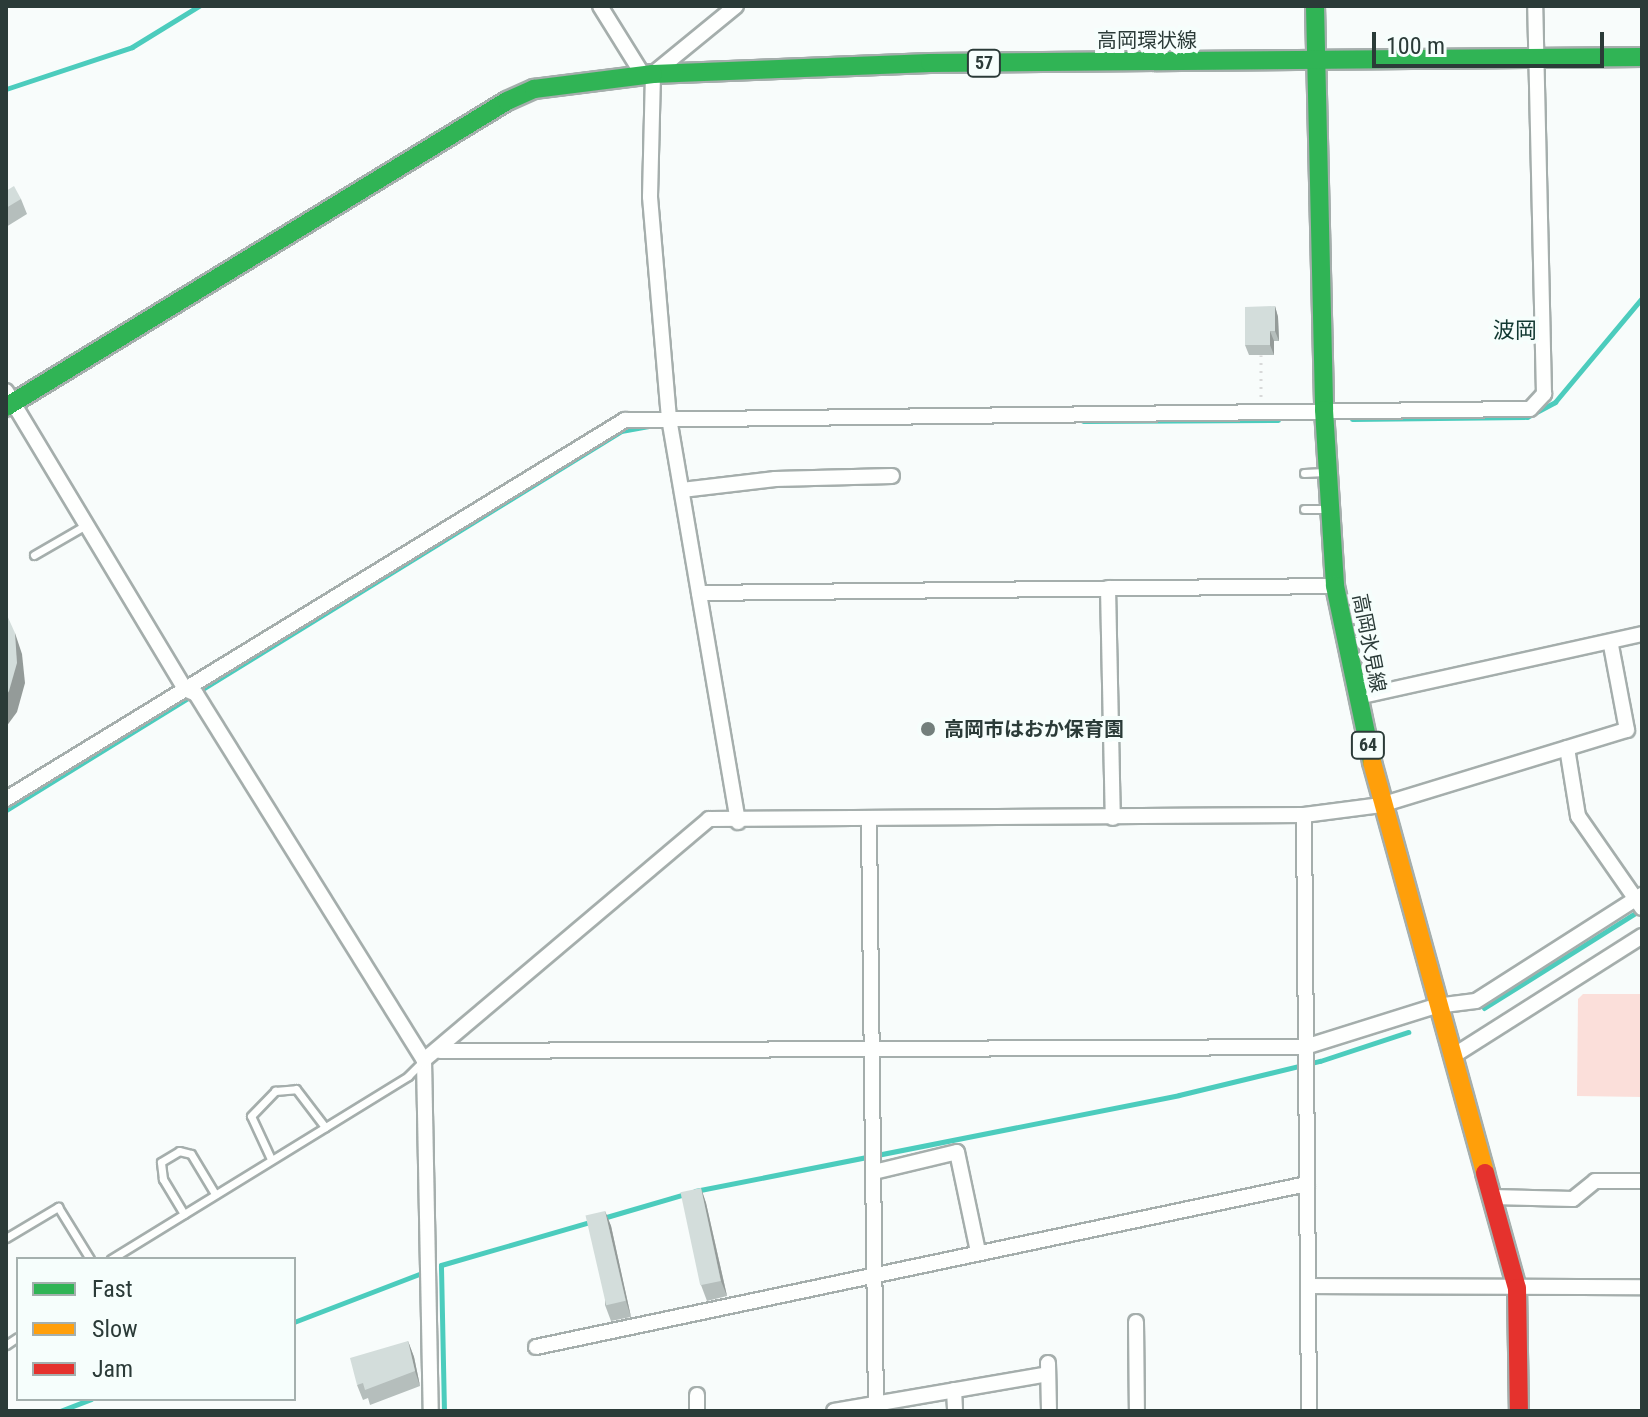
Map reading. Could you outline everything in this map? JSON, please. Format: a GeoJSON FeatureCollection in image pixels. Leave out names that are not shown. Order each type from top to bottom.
{"type":"FeatureCollection","features":[{"type":"Feature","properties":{"kind":"main road","name":"高岡氷見線"},"geometry":{"type":"LineString","coordinates":[[1315,6],[1324,410],[1335,586],[1381,805],[1517,1288],[1519,1411]]}},
{"type":"Feature","properties":{"kind":"main road","name":"高岡環状線"},"geometry":{"type":"LineString","coordinates":[[8,400],[507,101],[534,89],[648,75],[930,63],[1642,57]]}},
{"type":"Feature","properties":{"kind":"street"},"geometry":{"type":"LineString","coordinates":[[600,6],[648,75],[650,197],[669,420],[738,822]]}},
{"type":"Feature","properties":{"kind":"street"},"geometry":{"type":"LineString","coordinates":[[648,75],[736,6]]}},
{"type":"Feature","properties":{"kind":"street"},"geometry":{"type":"LineString","coordinates":[[6,799],[191,692],[625,420],[1205,407],[1261,410],[1530,409],[1544,394],[1535,6]]}},
{"type":"Feature","properties":{"kind":"street"},"geometry":{"type":"LineString","coordinates":[[8,400],[84,526],[207,712],[424,1060],[431,1411]]}},
{"type":"Feature","properties":{"kind":"street"},"geometry":{"type":"LineString","coordinates":[[682,490],[775,479],[892,476]]}},
{"type":"Feature","properties":{"kind":"street"},"geometry":{"type":"LineString","coordinates":[[699,593],[1335,586]]}},
{"type":"Feature","properties":{"kind":"street"},"geometry":{"type":"LineString","coordinates":[[1108,588],[1113,818]]}},
{"type":"Feature","properties":{"kind":"street"},"geometry":{"type":"LineString","coordinates":[[1358,697],[1611,645],[1642,634]]}},
{"type":"Feature","properties":{"kind":"street"},"geometry":{"type":"LineString","coordinates":[[424,1060],[440,1051],[458,1028],[709,819],[738,822],[869,822],[1304,815],[1381,805],[1627,730],[1611,645]]}},
{"type":"Feature","properties":{"kind":"street"},"geometry":{"type":"LineString","coordinates":[[1625,718],[1642,734]]}},
{"type":"Feature","properties":{"kind":"street"},"geometry":{"type":"LineString","coordinates":[[440,1051],[872,1049],[1305,1052],[1436,1006],[1476,1001],[1640,901],[1578,816],[1567,748]]}},
{"type":"Feature","properties":{"kind":"street"},"geometry":{"type":"LineString","coordinates":[[1304,815],[1309,1411]]}},
{"type":"Feature","properties":{"kind":"street"},"geometry":{"type":"LineString","coordinates":[[869,822],[876,1407]]}},
{"type":"Feature","properties":{"kind":"street"},"geometry":{"type":"LineString","coordinates":[[1453,1056],[1642,936]]}},
{"type":"Feature","properties":{"kind":"street"},"geometry":{"type":"LineString","coordinates":[[874,1170],[957,1152],[978,1252]]}},
{"type":"Feature","properties":{"kind":"street"},"geometry":{"type":"LineString","coordinates":[[1492,1197],[1573,1199],[1595,1181],[1642,1181]]}},
{"type":"Feature","properties":{"kind":"street"},"geometry":{"type":"LineString","coordinates":[[536,1347],[874,1273],[1307,1184]]}},
{"type":"Feature","properties":{"kind":"street"},"geometry":{"type":"LineString","coordinates":[[1309,1286],[1642,1287]]}},
{"type":"Feature","properties":{"kind":"street"},"geometry":{"type":"LineString","coordinates":[[1136,1322],[1137,1411]]}},
{"type":"Feature","properties":{"kind":"street"},"geometry":{"type":"LineString","coordinates":[[834,1411],[876,1407],[1048,1368],[1049,1411]]}},
{"type":"Feature","properties":{"kind":"street"},"geometry":{"type":"LineString","coordinates":[[954,1390],[955,1411]]}},
{"type":"Feature","properties":{"kind":"street"},"geometry":{"type":"LineString","coordinates":[[697,1395],[697,1411]]}},
{"type":"Feature","properties":{"kind":"lane"},"geometry":{"type":"LineString","coordinates":[[1304,473],[1327,472]]}},
{"type":"Feature","properties":{"kind":"lane"},"geometry":{"type":"LineString","coordinates":[[1304,509],[1330,509]]}},
{"type":"Feature","properties":{"kind":"lane"},"geometry":{"type":"LineString","coordinates":[[34,555],[84,526]]}},
{"type":"Feature","properties":{"kind":"lane"},"geometry":{"type":"LineString","coordinates":[[114,1257],[408,1076],[424,1060]]}},
{"type":"Feature","properties":{"kind":"lane"},"geometry":{"type":"LineString","coordinates":[[271,1159],[251,1116],[275,1091],[296,1089],[325,1127]]}},
{"type":"Feature","properties":{"kind":"lane"},"geometry":{"type":"LineString","coordinates":[[184,1214],[163,1179],[161,1162],[185,1151],[215,1194]]}},
{"type":"Feature","properties":{"kind":"lane"},"geometry":{"type":"LineString","coordinates":[[6,1238],[58,1207],[89,1257]]}},
{"type":"Feature","properties":{"kind":"path"},"geometry":{"type":"LineString","coordinates":[[1261,355],[1261,410]]}},
{"type":"Feature","properties":{"kind":"shaded area"},"geometry":{"type":"Polygon","coordinates":[[[1583,994],[1642,994],[1642,1097],[1577,1096],[1578,999],[1583,994]]]}},
{"type":"Feature","properties":{"kind":"building"},"geometry":{"type":"Polygon","coordinates":[[[14,186],[21,199],[6,208],[6,191],[14,186]]]}},
{"type":"Feature","properties":{"kind":"building"},"geometry":{"type":"Polygon","coordinates":[[[1275,306],[1275,331],[1270,331],[1270,345],[1245,345],[1245,307],[1275,306]]]}},
{"type":"Feature","properties":{"kind":"building"},"geometry":{"type":"Polygon","coordinates":[[[6,613],[15,633],[17,663],[6,696],[6,613]]]}},
{"type":"Feature","properties":{"kind":"building"},"geometry":{"type":"Polygon","coordinates":[[[701,1188],[721,1281],[700,1285],[680,1192],[701,1188]]]}},
{"type":"Feature","properties":{"kind":"building"},"geometry":{"type":"Polygon","coordinates":[[[605,1211],[626,1301],[606,1305],[586,1215],[605,1211]]]}},
{"type":"Feature","properties":{"kind":"building"},"geometry":{"type":"Polygon","coordinates":[[[408,1341],[415,1371],[365,1390],[363,1383],[357,1385],[350,1358],[408,1341]]]}},
{"type":"Feature","properties":{"kind":"waterway"},"geometry":{"type":"LineString","coordinates":[[6,89],[132,47],[199,6]]}},
{"type":"Feature","properties":{"kind":"waterway"},"geometry":{"type":"LineString","coordinates":[[1352,419],[1527,417],[1555,402],[1642,298]]}},
{"type":"Feature","properties":{"kind":"waterway"},"geometry":{"type":"LineString","coordinates":[[1083,421],[1278,420]]}},
{"type":"Feature","properties":{"kind":"waterway"},"geometry":{"type":"LineString","coordinates":[[6,810],[621,431],[649,426]]}},
{"type":"Feature","properties":{"kind":"waterway"},"geometry":{"type":"LineString","coordinates":[[1484,1008],[1634,914]]}},
{"type":"Feature","properties":{"kind":"waterway"},"geometry":{"type":"LineString","coordinates":[[695,1191],[1179,1095],[1320,1061],[1408,1032]]}},
{"type":"Feature","properties":{"kind":"waterway"},"geometry":{"type":"LineString","coordinates":[[603,1218],[685,1194]]}},
{"type":"Feature","properties":{"kind":"waterway"},"geometry":{"type":"LineString","coordinates":[[444,1411],[441,1265],[593,1221]]}},
{"type":"Feature","properties":{"kind":"waterway"},"geometry":{"type":"LineString","coordinates":[[296,1321],[419,1274]]}},
{"type":"Feature","properties":{"kind":"waterway"},"geometry":{"type":"LineString","coordinates":[[60,1411],[86,1401]]}},
{"type":"Feature","properties":{"kind":"traffic: fast"},"geometry":{"type":"LineString","coordinates":[[1315,6],[1324,410],[1335,586],[1372,762]]}},
{"type":"Feature","properties":{"kind":"traffic: fast"},"geometry":{"type":"LineString","coordinates":[[653,74],[930,63],[1642,57]]}},
{"type":"Feature","properties":{"kind":"traffic: fast"},"geometry":{"type":"LineString","coordinates":[[6,407],[507,101],[534,89],[653,74]]}},
{"type":"Feature","properties":{"kind":"traffic: slow"},"geometry":{"type":"LineString","coordinates":[[1372,762],[1485,1173]]}},
{"type":"Feature","properties":{"kind":"traffic: jam"},"geometry":{"type":"LineString","coordinates":[[1485,1173],[1517,1288],[1519,1411]]}},
{"type":"Feature","properties":{"kind":"place","name":"高岡市はおか保育園"},"geometry":{"type":"Point","coordinates":[928,729]}},
{"type":"Feature","properties":{"kind":"district","name":"波岡"},"geometry":{"type":"Point","coordinates":[1515,331]}}]}
